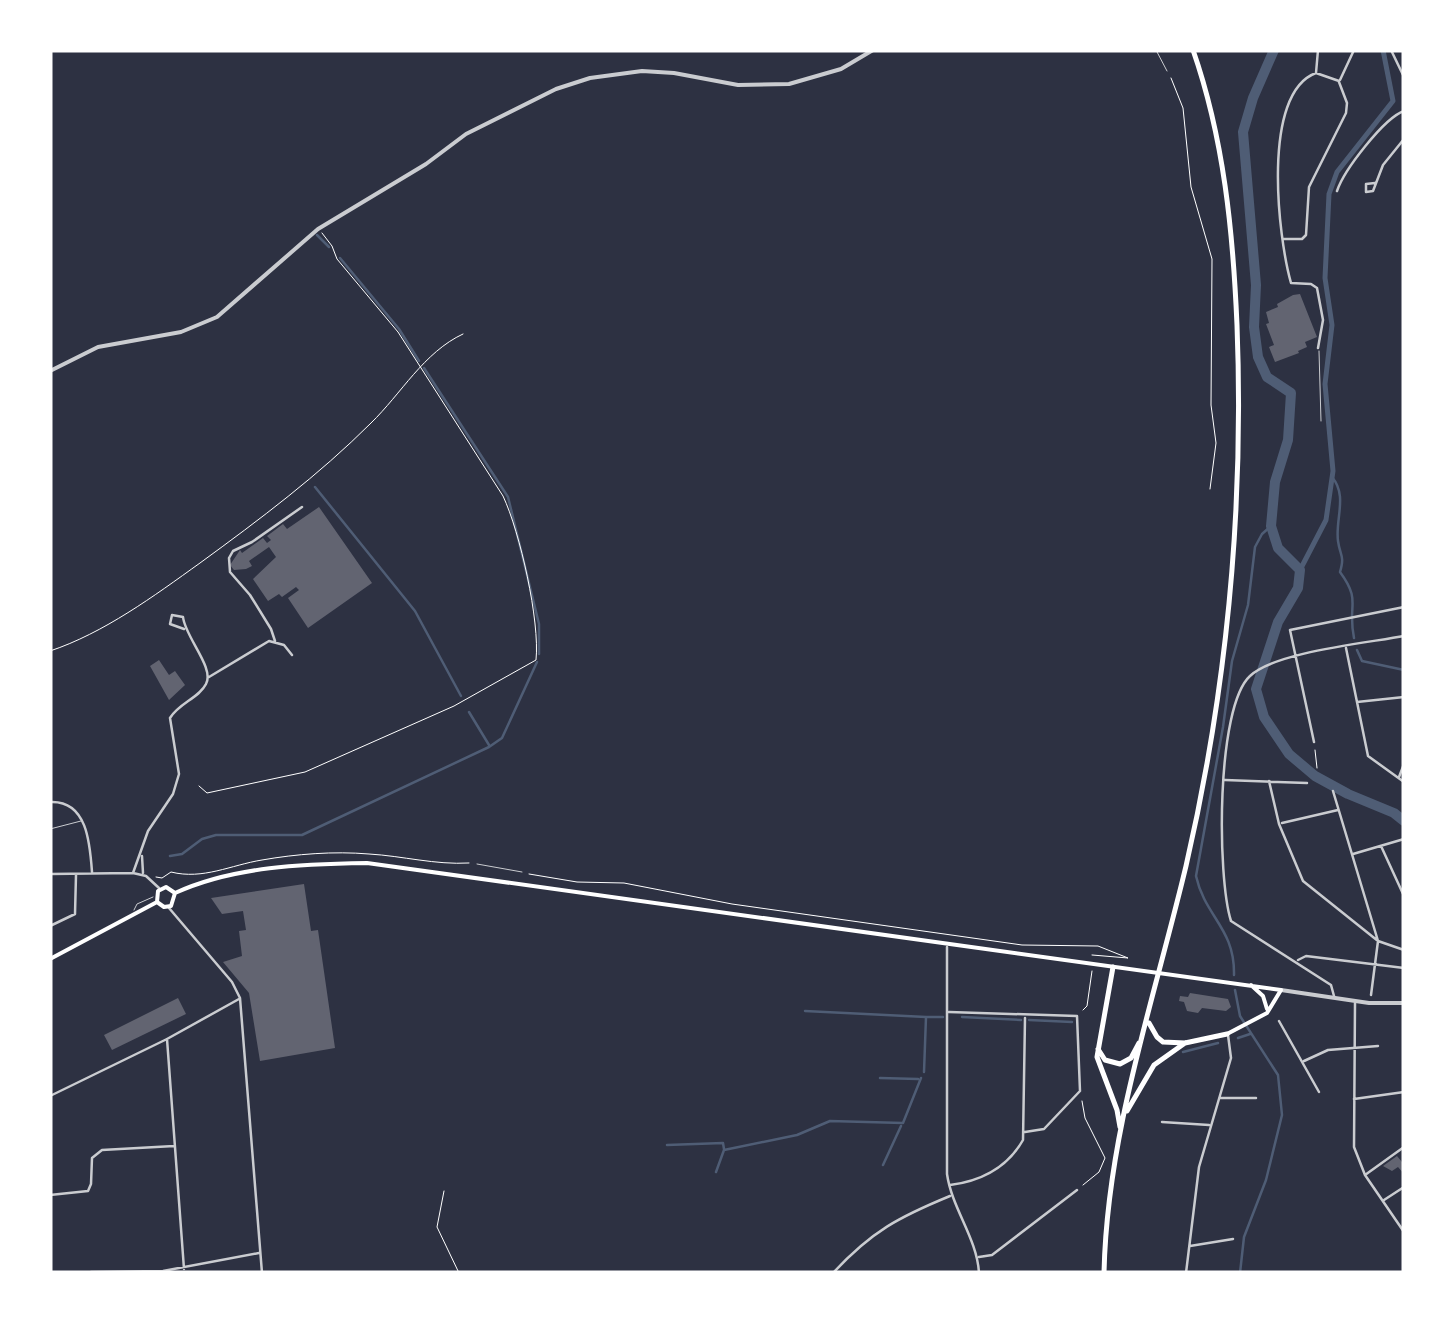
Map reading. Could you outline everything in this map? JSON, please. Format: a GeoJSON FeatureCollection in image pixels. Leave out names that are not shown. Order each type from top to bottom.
{"type":"FeatureCollection","features":[{"type":"Feature","properties":{"kind":"highway"},"geometry":{"type":"LineString","coordinates":[[1104,1273],[1109,1198],[1121,1126],[1188,857],[1210,750],[1228,613],[1237,496],[1238,351],[1230,230],[1215,128],[1193,50]]}},
{"type":"Feature","properties":{"kind":"highway"},"geometry":{"type":"LineString","coordinates":[[1113,967],[1097,1046],[1098,1065],[1121,1126]]}},
{"type":"Feature","properties":{"kind":"highway"},"geometry":{"type":"LineString","coordinates":[[1149,1014],[1157,1037],[1163,1042],[1185,1043],[1227,1034]]}},
{"type":"Feature","properties":{"kind":"highway"},"geometry":{"type":"LineString","coordinates":[[1097,1046],[1104,1060],[1120,1064],[1131,1058],[1144,1034]]}},
{"type":"Feature","properties":{"kind":"highway"},"geometry":{"type":"LineString","coordinates":[[1121,1126],[1148,1071],[1185,1043]]}},
{"type":"Feature","properties":{"kind":"main road"},"geometry":{"type":"LineString","coordinates":[[175,894],[224,879],[299,864],[368,864],[1281,990],[1274,1006],[1263,1016],[1227,1034]]}},
{"type":"Feature","properties":{"kind":"main road"},"geometry":{"type":"LineString","coordinates":[[50,960],[132,915],[156,899],[160,889],[170,888],[176,900],[168,907],[156,899]]}},
{"type":"Feature","properties":{"kind":"main road"},"geometry":{"type":"LineString","coordinates":[[1251,986],[1266,1000],[1268,1009]]}},
{"type":"Feature","properties":{"kind":"main road"},"geometry":{"type":"LineString","coordinates":[[1263,1016],[1271,989]]}},
{"type":"Feature","properties":{"kind":"street"},"geometry":{"type":"LineString","coordinates":[[50,371],[98,347],[162,337],[217,317],[318,229],[426,164],[466,134],[556,89],[590,78],[642,71],[738,86],[789,84],[841,69],[874,50]]}},
{"type":"Feature","properties":{"kind":"street"},"geometry":{"type":"LineString","coordinates":[[1316,73],[1318,50]]}},
{"type":"Feature","properties":{"kind":"street"},"geometry":{"type":"LineString","coordinates":[[1339,81],[1354,50]]}},
{"type":"Feature","properties":{"kind":"street"},"geometry":{"type":"LineString","coordinates":[[1392,50],[1404,78]]}},
{"type":"Feature","properties":{"kind":"street"},"geometry":{"type":"LineString","coordinates":[[1282,239],[1306,235],[1309,187],[1346,113],[1346,96],[1339,81],[1316,73],[1300,82],[1286,107],[1278,189],[1282,239],[1291,283],[1317,288],[1323,320],[1318,348]]}},
{"type":"Feature","properties":{"kind":"street"},"geometry":{"type":"LineString","coordinates":[[1337,191],[1344,174],[1384,123],[1404,111]]}},
{"type":"Feature","properties":{"kind":"street"},"geometry":{"type":"LineString","coordinates":[[1376,183],[1404,139]]}},
{"type":"Feature","properties":{"kind":"street"},"geometry":{"type":"LineString","coordinates":[[275,642],[250,595],[230,572],[229,558],[233,551],[302,507]]}},
{"type":"Feature","properties":{"kind":"street"},"geometry":{"type":"LineString","coordinates":[[1314,742],[1290,630],[1404,607]]}},
{"type":"Feature","properties":{"kind":"street"},"geometry":{"type":"LineString","coordinates":[[184,630],[208,668],[209,678]]}},
{"type":"Feature","properties":{"kind":"street"},"geometry":{"type":"LineString","coordinates":[[1334,998],[1332,984],[1231,921],[1224,873],[1223,780],[1237,690],[1252,674],[1274,662],[1404,636]]}},
{"type":"Feature","properties":{"kind":"street"},"geometry":{"type":"LineString","coordinates":[[133,873],[148,831],[172,794],[178,774],[170,718],[175,710],[203,688],[209,678],[258,647],[275,642],[284,645],[292,655]]}},
{"type":"Feature","properties":{"kind":"street"},"geometry":{"type":"LineString","coordinates":[[1346,646],[1368,756],[1404,782]]}},
{"type":"Feature","properties":{"kind":"street"},"geometry":{"type":"LineString","coordinates":[[1356,702],[1404,697]]}},
{"type":"Feature","properties":{"kind":"street"},"geometry":{"type":"LineString","coordinates":[[1398,778],[1404,764]]}},
{"type":"Feature","properties":{"kind":"street"},"geometry":{"type":"LineString","coordinates":[[1223,780],[1307,783]]}},
{"type":"Feature","properties":{"kind":"street"},"geometry":{"type":"LineString","coordinates":[[1269,781],[1279,824],[1303,882],[1378,942],[1404,950]]}},
{"type":"Feature","properties":{"kind":"street"},"geometry":{"type":"LineString","coordinates":[[1333,791],[1378,942],[1372,996]]}},
{"type":"Feature","properties":{"kind":"street"},"geometry":{"type":"LineString","coordinates":[[50,802],[70,804],[82,820],[92,873]]}},
{"type":"Feature","properties":{"kind":"street"},"geometry":{"type":"LineString","coordinates":[[1279,824],[1339,810]]}},
{"type":"Feature","properties":{"kind":"street"},"geometry":{"type":"LineString","coordinates":[[1352,854],[1404,840]]}},
{"type":"Feature","properties":{"kind":"street"},"geometry":{"type":"LineString","coordinates":[[1381,846],[1404,896]]}},
{"type":"Feature","properties":{"kind":"street"},"geometry":{"type":"LineString","coordinates":[[142,851],[143,874]]}},
{"type":"Feature","properties":{"kind":"street"},"geometry":{"type":"LineString","coordinates":[[50,874],[143,874],[160,889]]}},
{"type":"Feature","properties":{"kind":"street"},"geometry":{"type":"LineString","coordinates":[[50,926],[75,914],[76,874]]}},
{"type":"Feature","properties":{"kind":"street"},"geometry":{"type":"LineString","coordinates":[[168,907],[232,982],[240,998],[262,1273]]}},
{"type":"Feature","properties":{"kind":"street"},"geometry":{"type":"LineString","coordinates":[[947,945],[949,1185],[978,1257],[978,1273]]}},
{"type":"Feature","properties":{"kind":"street"},"geometry":{"type":"LineString","coordinates":[[1297,962],[1306,956],[1404,968]]}},
{"type":"Feature","properties":{"kind":"street"},"geometry":{"type":"LineString","coordinates":[[1281,990],[1355,1002],[1404,1003]]}},
{"type":"Feature","properties":{"kind":"street"},"geometry":{"type":"LineString","coordinates":[[50,1096],[240,998]]}},
{"type":"Feature","properties":{"kind":"street"},"geometry":{"type":"LineString","coordinates":[[1355,1002],[1354,1147],[1365,1175],[1404,1232]]}},
{"type":"Feature","properties":{"kind":"street"},"geometry":{"type":"LineString","coordinates":[[948,1012],[1076,1016],[1080,1091],[1044,1128],[1025,1132]]}},
{"type":"Feature","properties":{"kind":"street"},"geometry":{"type":"LineString","coordinates":[[949,1185],[974,1181],[998,1168],[1016,1152],[1025,1132],[1025,1016]]}},
{"type":"Feature","properties":{"kind":"street"},"geometry":{"type":"LineString","coordinates":[[1279,1021],[1319,1092]]}},
{"type":"Feature","properties":{"kind":"street"},"geometry":{"type":"LineString","coordinates":[[1186,1273],[1200,1166],[1231,1058],[1227,1034]]}},
{"type":"Feature","properties":{"kind":"street"},"geometry":{"type":"LineString","coordinates":[[166,1039],[184,1269]]}},
{"type":"Feature","properties":{"kind":"street"},"geometry":{"type":"LineString","coordinates":[[1302,1061],[1328,1050],[1378,1046]]}},
{"type":"Feature","properties":{"kind":"street"},"geometry":{"type":"LineString","coordinates":[[1353,1099],[1404,1092]]}},
{"type":"Feature","properties":{"kind":"street"},"geometry":{"type":"LineString","coordinates":[[1219,1098],[1256,1098]]}},
{"type":"Feature","properties":{"kind":"street"},"geometry":{"type":"LineString","coordinates":[[1162,1122],[1210,1125]]}},
{"type":"Feature","properties":{"kind":"street"},"geometry":{"type":"LineString","coordinates":[[50,1195],[88,1191],[92,1158],[102,1150],[174,1146]]}},
{"type":"Feature","properties":{"kind":"street"},"geometry":{"type":"LineString","coordinates":[[1365,1175],[1404,1147]]}},
{"type":"Feature","properties":{"kind":"street"},"geometry":{"type":"LineString","coordinates":[[1382,1200],[1404,1186]]}},
{"type":"Feature","properties":{"kind":"street"},"geometry":{"type":"LineString","coordinates":[[978,1257],[992,1255],[1077,1190]]}},
{"type":"Feature","properties":{"kind":"street"},"geometry":{"type":"LineString","coordinates":[[833,1273],[885,1226],[952,1196]]}},
{"type":"Feature","properties":{"kind":"street"},"geometry":{"type":"LineString","coordinates":[[1188,1246],[1233,1239]]}},
{"type":"Feature","properties":{"kind":"street"},"geometry":{"type":"LineString","coordinates":[[92,1272],[184,1269],[260,1253]]}},
{"type":"Feature","properties":{"kind":"lane"},"geometry":{"type":"LineString","coordinates":[[1156,50],[1168,70]]}},
{"type":"Feature","properties":{"kind":"lane"},"geometry":{"type":"LineString","coordinates":[[1318,348],[1321,421]]}},
{"type":"Feature","properties":{"kind":"lane"},"geometry":{"type":"LineString","coordinates":[[50,829],[82,820]]}},
{"type":"Feature","properties":{"kind":"lane"},"geometry":{"type":"LineString","coordinates":[[477,864],[522,872]]}},
{"type":"Feature","properties":{"kind":"path"},"geometry":{"type":"LineString","coordinates":[[1168,70],[1183,108],[1191,187],[1212,259],[1211,405],[1216,443],[1210,489]]}},
{"type":"Feature","properties":{"kind":"path"},"geometry":{"type":"LineString","coordinates":[[198,786],[206,793],[305,772],[454,706],[536,660],[536,629],[508,506],[398,332],[337,259],[318,229]]}},
{"type":"Feature","properties":{"kind":"path"},"geometry":{"type":"LineString","coordinates":[[50,651],[68,645],[143,602],[246,529],[369,426],[421,367],[464,334]]}},
{"type":"Feature","properties":{"kind":"path"},"geometry":{"type":"LineString","coordinates":[[1314,742],[1317,768]]}},
{"type":"Feature","properties":{"kind":"path"},"geometry":{"type":"LineString","coordinates":[[522,872],[542,878],[624,883],[732,904],[987,941],[1051,948],[1098,946],[1135,960]]}},
{"type":"Feature","properties":{"kind":"path"},"geometry":{"type":"LineString","coordinates":[[1092,958],[1093,954],[1128,958]]}},
{"type":"Feature","properties":{"kind":"path"},"geometry":{"type":"LineString","coordinates":[[1076,1016],[1088,1006],[1092,971]]}},
{"type":"Feature","properties":{"kind":"path"},"geometry":{"type":"LineString","coordinates":[[1077,1190],[1099,1172],[1105,1158],[1085,1118],[1080,1091]]}},
{"type":"Feature","properties":{"kind":"path"},"geometry":{"type":"LineString","coordinates":[[444,1191],[437,1227],[459,1273]]}},
{"type":"Feature","properties":{"kind":"building"},"geometry":{"type":"Polygon","coordinates":[[[1300,294],[1317,337],[1305,342],[1307,347],[1299,353],[1275,362],[1269,347],[1274,345],[1266,312],[1300,294]]]}},
{"type":"Feature","properties":{"kind":"building"},"geometry":{"type":"Polygon","coordinates":[[[319,507],[372,583],[308,628],[288,598],[299,590],[296,587],[268,601],[253,579],[276,557],[269,547],[249,561],[252,566],[246,569],[234,570],[230,565],[240,550],[242,553],[263,538],[267,543],[271,540],[267,536],[283,524],[287,529],[319,507]]]}},
{"type":"Feature","properties":{"kind":"building"},"geometry":{"type":"Polygon","coordinates":[[[159,660],[169,675],[175,671],[185,685],[169,700],[150,666],[159,660]]]}},
{"type":"Feature","properties":{"kind":"building"},"geometry":{"type":"Polygon","coordinates":[[[304,884],[311,931],[318,930],[335,1048],[260,1061],[249,993],[223,962],[242,956],[239,931],[246,930],[243,911],[222,914],[211,898],[304,884]]]}},
{"type":"Feature","properties":{"kind":"building"},"geometry":{"type":"Polygon","coordinates":[[[1190,993],[1228,999],[1231,1007],[1226,1011],[1187,1011],[1184,1002],[1179,1001],[1180,996],[1188,997],[1190,993]]]}},
{"type":"Feature","properties":{"kind":"building"},"geometry":{"type":"Polygon","coordinates":[[[178,998],[186,1014],[112,1050],[104,1035],[178,998]]]}},
{"type":"Feature","properties":{"kind":"building"},"geometry":{"type":"Polygon","coordinates":[[[1397,1156],[1404,1160],[1404,1174],[1398,1167],[1392,1171],[1383,1166],[1397,1156]]]}},
{"type":"Feature","properties":{"kind":"waterway"},"geometry":{"type":"LineString","coordinates":[[1274,50],[1243,132],[1258,357],[1267,377],[1291,393],[1288,440],[1275,482],[1271,526],[1278,548],[1300,570],[1298,588],[1278,622],[1256,689],[1264,717],[1289,754],[1315,776],[1404,821]]}},
{"type":"Feature","properties":{"kind":"waterway"},"geometry":{"type":"LineString","coordinates":[[1300,570],[1326,520],[1333,471],[1325,384],[1332,325],[1325,278],[1329,194],[1337,172],[1393,101],[1383,50]]}},
{"type":"Feature","properties":{"kind":"waterway"},"geometry":{"type":"LineString","coordinates":[[317,235],[329,247]]}},
{"type":"Feature","properties":{"kind":"waterway"},"geometry":{"type":"LineString","coordinates":[[340,258],[399,329],[419,361]]}},
{"type":"Feature","properties":{"kind":"waterway"},"geometry":{"type":"LineString","coordinates":[[424,368],[508,497],[539,624],[539,654]]}},
{"type":"Feature","properties":{"kind":"waterway"},"geometry":{"type":"LineString","coordinates":[[1332,477],[1339,492],[1340,572],[1352,597],[1354,638]]}},
{"type":"Feature","properties":{"kind":"waterway"},"geometry":{"type":"LineString","coordinates":[[315,487],[415,611],[461,696]]}},
{"type":"Feature","properties":{"kind":"waterway"},"geometry":{"type":"LineString","coordinates":[[1234,975],[1230,945],[1196,876],[1232,661],[1248,605],[1255,547],[1271,526]]}},
{"type":"Feature","properties":{"kind":"waterway"},"geometry":{"type":"LineString","coordinates":[[1357,650],[1362,661],[1404,670]]}},
{"type":"Feature","properties":{"kind":"waterway"},"geometry":{"type":"LineString","coordinates":[[170,856],[182,854],[202,839],[216,835],[302,835],[489,747],[502,738],[537,662]]}},
{"type":"Feature","properties":{"kind":"waterway"},"geometry":{"type":"LineString","coordinates":[[469,712],[489,745]]}},
{"type":"Feature","properties":{"kind":"waterway"},"geometry":{"type":"LineString","coordinates":[[1235,990],[1240,1016],[1278,1075],[1282,1115],[1266,1180],[1244,1237],[1240,1273]]}},
{"type":"Feature","properties":{"kind":"waterway"},"geometry":{"type":"LineString","coordinates":[[805,1011],[926,1017]]}},
{"type":"Feature","properties":{"kind":"waterway"},"geometry":{"type":"LineString","coordinates":[[924,1072],[926,1017],[943,1017]]}},
{"type":"Feature","properties":{"kind":"waterway"},"geometry":{"type":"LineString","coordinates":[[962,1017],[1021,1020]]}},
{"type":"Feature","properties":{"kind":"waterway"},"geometry":{"type":"LineString","coordinates":[[1029,1020],[1072,1022]]}},
{"type":"Feature","properties":{"kind":"waterway"},"geometry":{"type":"LineString","coordinates":[[1238,1038],[1250,1034]]}},
{"type":"Feature","properties":{"kind":"waterway"},"geometry":{"type":"LineString","coordinates":[[1183,1052],[1218,1043]]}},
{"type":"Feature","properties":{"kind":"waterway"},"geometry":{"type":"LineString","coordinates":[[880,1078],[918,1079]]}},
{"type":"Feature","properties":{"kind":"waterway"},"geometry":{"type":"LineString","coordinates":[[716,1172],[724,1150],[797,1135],[830,1121],[903,1123],[921,1078]]}},
{"type":"Feature","properties":{"kind":"waterway"},"geometry":{"type":"LineString","coordinates":[[883,1165],[901,1126]]}},
{"type":"Feature","properties":{"kind":"waterway"},"geometry":{"type":"LineString","coordinates":[[667,1145],[723,1143],[724,1149]]}}]}
